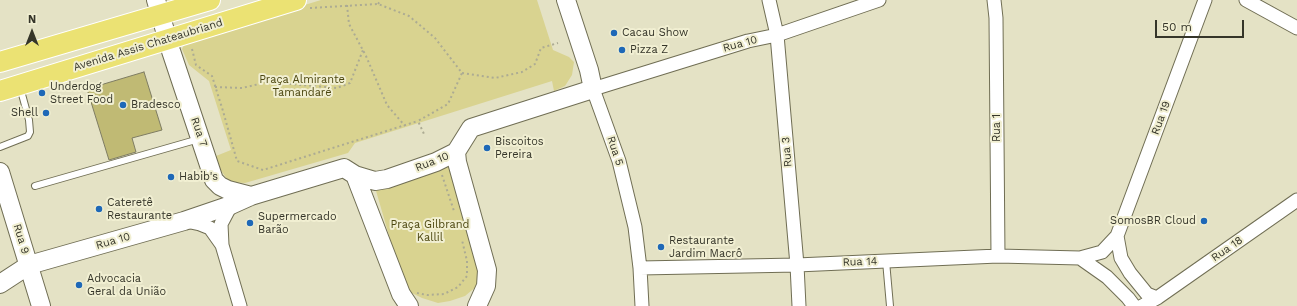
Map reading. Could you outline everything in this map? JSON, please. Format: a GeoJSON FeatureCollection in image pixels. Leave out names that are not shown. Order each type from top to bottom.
{"type":"FeatureCollection","features":[{"type":"Feature","properties":{"kind":"main road"},"geometry":{"type":"LineString","coordinates":[[0,62],[158,7],[210,0]]}},
{"type":"Feature","properties":{"kind":"main road","name":"Rua 5"},"geometry":{"type":"LineString","coordinates":[[566,0],[589,70],[593,88]]}},
{"type":"Feature","properties":{"kind":"main road","name":"Avenida Assis Chateaubriand"},"geometry":{"type":"LineString","coordinates":[[0,91],[168,39],[300,5]]}},
{"type":"Feature","properties":{"kind":"main road","name":"Rua 7"},"geometry":{"type":"LineString","coordinates":[[158,7],[214,180],[220,186],[228,190],[251,196]]}},
{"type":"Feature","properties":{"kind":"main road","name":"Rua 10"},"geometry":{"type":"LineString","coordinates":[[0,284],[29,265],[184,221],[231,205],[251,196],[344,168],[355,175],[375,181],[386,179],[436,162],[456,152],[471,128],[593,88]]}},
{"type":"Feature","properties":{"kind":"main road"},"geometry":{"type":"LineString","coordinates":[[456,152],[457,162],[487,270],[486,286],[475,305]]}},
{"type":"Feature","properties":{"kind":"main road","name":"Rua 9"},"geometry":{"type":"LineString","coordinates":[[0,172],[41,306]]}},
{"type":"Feature","properties":{"kind":"main road"},"geometry":{"type":"LineString","coordinates":[[355,175],[401,294],[412,299]]}},
{"type":"Feature","properties":{"kind":"street","name":"Rua 3"},"geometry":{"type":"LineString","coordinates":[[769,0],[777,35],[797,265],[799,306]]}},
{"type":"Feature","properties":{"kind":"street","name":"Rua 10"},"geometry":{"type":"LineString","coordinates":[[593,88],[748,41],[777,35],[879,0]]}},
{"type":"Feature","properties":{"kind":"street","name":"Rua 1"},"geometry":{"type":"LineString","coordinates":[[994,0],[996,18],[998,256]]}},
{"type":"Feature","properties":{"kind":"street","name":"Rua 19"},"geometry":{"type":"LineString","coordinates":[[1117,236],[1205,0]]}},
{"type":"Feature","properties":{"kind":"street"},"geometry":{"type":"LineString","coordinates":[[1246,0],[1297,28]]}},
{"type":"Feature","properties":{"kind":"street","name":"Rua 5"},"geometry":{"type":"LineString","coordinates":[[593,88],[619,161],[635,227],[640,268],[642,306]]}},
{"type":"Feature","properties":{"kind":"street","name":"Rua 18"},"geometry":{"type":"LineString","coordinates":[[1142,306],[1158,302],[1297,200]]}},
{"type":"Feature","properties":{"kind":"street"},"geometry":{"type":"LineString","coordinates":[[231,205],[221,224],[222,245],[240,306]]}},
{"type":"Feature","properties":{"kind":"street"},"geometry":{"type":"LineString","coordinates":[[184,221],[200,224],[210,228],[222,245]]}},
{"type":"Feature","properties":{"kind":"street","name":"Rua 14"},"geometry":{"type":"LineString","coordinates":[[640,268],[797,265],[998,256],[1080,258],[1102,252],[1117,236]]}},
{"type":"Feature","properties":{"kind":"street"},"geometry":{"type":"LineString","coordinates":[[1117,236],[1121,258],[1130,273],[1147,294],[1158,302]]}},
{"type":"Feature","properties":{"kind":"street"},"geometry":{"type":"LineString","coordinates":[[1080,258],[1107,277],[1134,306]]}},
{"type":"Feature","properties":{"kind":"lane"},"geometry":{"type":"LineString","coordinates":[[0,146],[28,136],[30,132],[30,124],[20,85]]}},
{"type":"Feature","properties":{"kind":"lane"},"geometry":{"type":"LineString","coordinates":[[35,186],[200,138]]}},
{"type":"Feature","properties":{"kind":"lane"},"geometry":{"type":"LineString","coordinates":[[886,261],[890,306]]}},
{"type":"Feature","properties":{"kind":"path"},"geometry":{"type":"LineString","coordinates":[[378,4],[381,0]]}},
{"type":"Feature","properties":{"kind":"path"},"geometry":{"type":"LineString","coordinates":[[300,5],[312,7],[378,4],[409,16],[435,38],[462,73],[495,78],[522,72],[535,64],[541,48],[558,43]]}},
{"type":"Feature","properties":{"kind":"path"},"geometry":{"type":"LineString","coordinates":[[347,5],[349,24],[387,105],[405,126]]}},
{"type":"Feature","properties":{"kind":"path"},"geometry":{"type":"LineString","coordinates":[[191,46],[196,65],[212,76],[237,161],[263,170],[418,121],[448,104],[462,73]]}},
{"type":"Feature","properties":{"kind":"path"},"geometry":{"type":"LineString","coordinates":[[215,87],[242,88],[268,82],[337,88],[350,83],[362,50]]}},
{"type":"Feature","properties":{"kind":"path"},"geometry":{"type":"LineString","coordinates":[[418,121],[424,134]]}},
{"type":"Feature","properties":{"kind":"path"},"geometry":{"type":"LineString","coordinates":[[436,162],[442,173],[455,214]]}},
{"type":"Feature","properties":{"kind":"path"},"geometry":{"type":"LineString","coordinates":[[412,299],[427,295],[444,294],[458,287],[467,276],[467,261],[460,234]]}},
{"type":"Feature","properties":{"kind":"green space","name":"Praça Almirante Tamandaré"},"geometry":{"type":"Polygon","coordinates":[[[321,0],[537,0],[553,50],[569,57],[574,62],[572,75],[565,86],[554,91],[552,81],[355,143],[348,153],[245,183],[229,182],[220,169],[216,156],[231,150],[209,81],[189,65],[182,49],[186,41],[321,0]]]}},
{"type":"Feature","properties":{"kind":"green space","name":"Praça Gilbrand Kallil"},"geometry":{"type":"Polygon","coordinates":[[[453,162],[481,274],[477,286],[465,296],[438,303],[412,293],[402,280],[374,184],[453,162]]]}},
{"type":"Feature","properties":{"kind":"building"},"geometry":{"type":"Polygon","coordinates":[[[144,72],[162,130],[132,138],[136,152],[109,160],[87,89],[144,72]]]}},
{"type":"Feature","properties":{"kind":"place","name":"Cacau Show"},"geometry":{"type":"Point","coordinates":[614,33]}},
{"type":"Feature","properties":{"kind":"place","name":"Pizza Z"},"geometry":{"type":"Point","coordinates":[622,50]}},
{"type":"Feature","properties":{"kind":"place","name":"Underdog Street Food"},"geometry":{"type":"Point","coordinates":[42,93]}},
{"type":"Feature","properties":{"kind":"place","name":"Bradesco"},"geometry":{"type":"Point","coordinates":[123,105]}},
{"type":"Feature","properties":{"kind":"place","name":"Shell"},"geometry":{"type":"Point","coordinates":[46,113]}},
{"type":"Feature","properties":{"kind":"place","name":"Biscoitos Pereira"},"geometry":{"type":"Point","coordinates":[487,148]}},
{"type":"Feature","properties":{"kind":"place","name":"Habib's"},"geometry":{"type":"Point","coordinates":[171,177]}},
{"type":"Feature","properties":{"kind":"place","name":"Cateretê Restaurante"},"geometry":{"type":"Point","coordinates":[99,209]}},
{"type":"Feature","properties":{"kind":"place","name":"SomosBR Cloud"},"geometry":{"type":"Point","coordinates":[1204,221]}},
{"type":"Feature","properties":{"kind":"place","name":"Supermercado Barão"},"geometry":{"type":"Point","coordinates":[250,223]}},
{"type":"Feature","properties":{"kind":"place","name":"Restaurante Jardim Macrô"},"geometry":{"type":"Point","coordinates":[661,247]}},
{"type":"Feature","properties":{"kind":"place","name":"Advocacia Geral da União"},"geometry":{"type":"Point","coordinates":[79,285]}}]}
